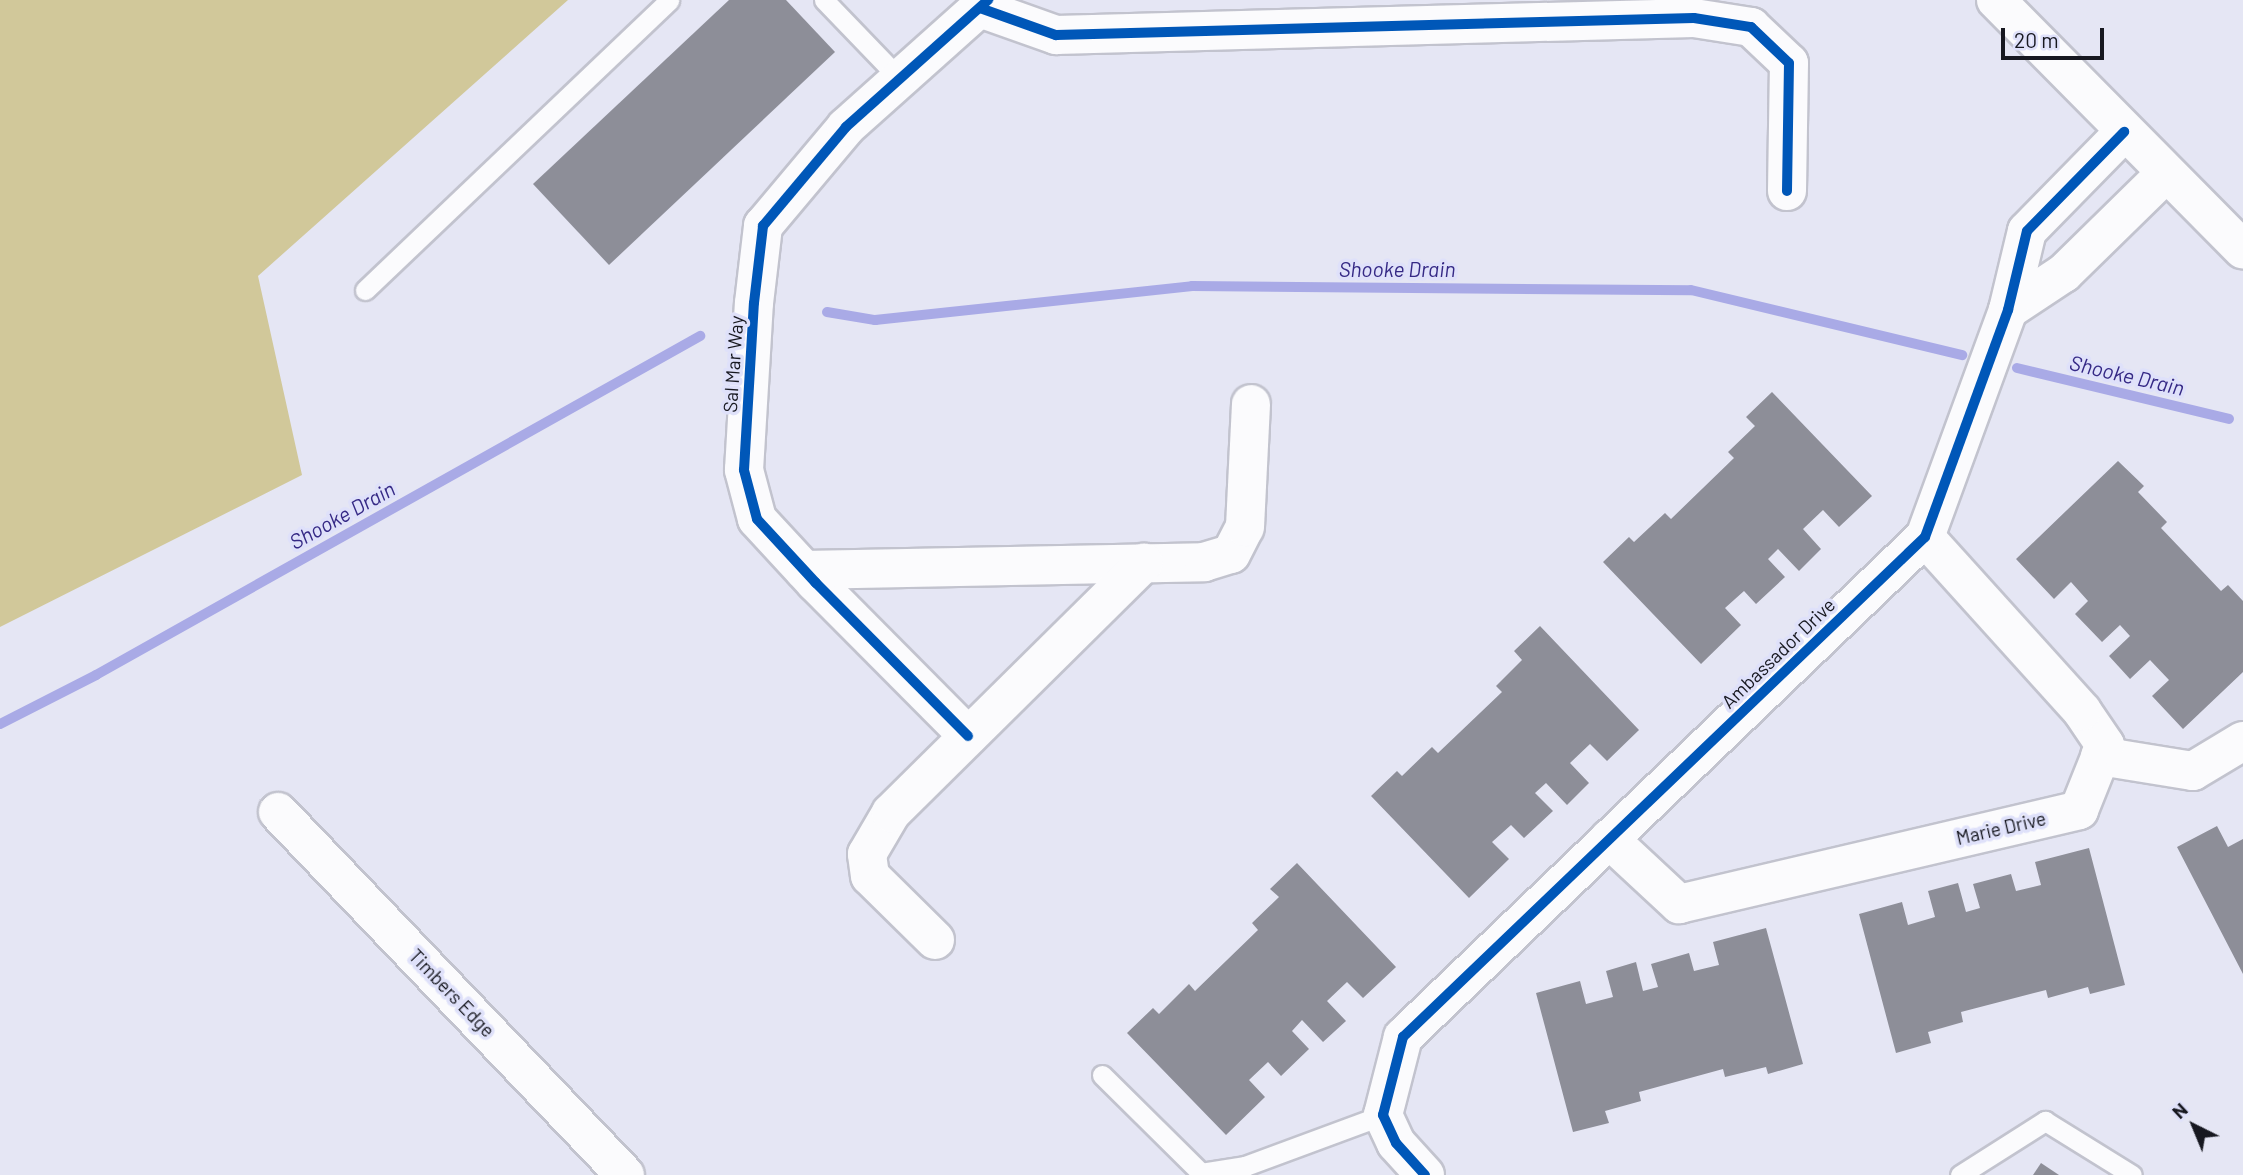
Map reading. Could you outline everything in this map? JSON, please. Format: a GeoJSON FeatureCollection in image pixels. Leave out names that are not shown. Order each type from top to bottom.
{"type":"FeatureCollection","features":[{"type":"Feature","properties":{"kind":"street"},"geometry":{"type":"LineString","coordinates":[[1996,0],[2243,250]]}},
{"type":"Feature","properties":{"kind":"street","name":"Sal Mar Way"},"geometry":{"type":"LineString","coordinates":[[968,736],[757,519],[744,470],[754,303],[763,226],[846,127],[984,4]]}},
{"type":"Feature","properties":{"kind":"street"},"geometry":{"type":"LineString","coordinates":[[984,4],[1056,34],[1694,18],[1751,27],[1789,63],[1787,191]]}},
{"type":"Feature","properties":{"kind":"street","name":"Ambassador Drive"},"geometry":{"type":"LineString","coordinates":[[1389,1129],[1404,1037],[1925,537],[2008,310],[2027,231],[2124,132]]}},
{"type":"Feature","properties":{"kind":"street"},"geometry":{"type":"LineString","coordinates":[[2008,310],[2064,273],[2166,173]]}},
{"type":"Feature","properties":{"kind":"street"},"geometry":{"type":"LineString","coordinates":[[804,570],[1204,562],[1231,554],[1245,527],[1251,404]]}},
{"type":"Feature","properties":{"kind":"street"},"geometry":{"type":"LineString","coordinates":[[1925,537],[2082,711],[2105,745],[2100,756],[2193,771],[2243,741]]}},
{"type":"Feature","properties":{"kind":"street"},"geometry":{"type":"LineString","coordinates":[[935,940],[870,876],[867,854],[891,813],[1144,563]]}},
{"type":"Feature","properties":{"kind":"street","name":"Marie Drive"},"geometry":{"type":"LineString","coordinates":[[1609,839],[1679,904],[2079,810],[2100,756]]}},
{"type":"Feature","properties":{"kind":"street","name":"Timbers Edge"},"geometry":{"type":"LineString","coordinates":[[278,812],[625,1175]]}},
{"type":"Feature","properties":{"kind":"street"},"geometry":{"type":"LineString","coordinates":[[1389,1129],[1422,1174]]}},
{"type":"Feature","properties":{"kind":"lane"},"geometry":{"type":"LineString","coordinates":[[365,290],[669,0]]}},
{"type":"Feature","properties":{"kind":"lane"},"geometry":{"type":"LineString","coordinates":[[824,0],[900,79]]}},
{"type":"Feature","properties":{"kind":"lane"},"geometry":{"type":"LineString","coordinates":[[1102,1075],[1201,1173],[1245,1166],[1389,1129]]}},
{"type":"Feature","properties":{"kind":"lane"},"geometry":{"type":"LineString","coordinates":[[1960,1175],[2045,1121],[2132,1175]]}},
{"type":"Feature","properties":{"kind":"shaded area"},"geometry":{"type":"Polygon","coordinates":[[[0,0],[568,0],[258,276],[302,475],[0,627],[0,0]]]}},
{"type":"Feature","properties":{"kind":"building"},"geometry":{"type":"Polygon","coordinates":[[[729,0],[786,0],[835,52],[609,265],[533,184],[729,0]]]}},
{"type":"Feature","properties":{"kind":"building"},"geometry":{"type":"Polygon","coordinates":[[[1772,392],[1872,496],[1839,527],[1823,510],[1803,529],[1821,549],[1799,571],[1778,549],[1768,559],[1785,577],[1756,604],[1744,591],[1725,608],[1741,625],[1701,664],[1603,562],[1629,537],[1634,542],[1665,513],[1671,519],[1734,458],[1728,452],[1755,426],[1746,417],[1772,392]]]}},
{"type":"Feature","properties":{"kind":"building"},"geometry":{"type":"Polygon","coordinates":[[[2118,461],[2144,486],[2138,492],[2167,522],[2161,528],[2221,591],[2228,585],[2243,601],[2243,672],[2183,729],[2152,696],[2169,680],[2150,660],[2130,679],[2109,656],[2130,636],[2120,625],[2102,642],[2075,614],[2088,601],[2071,582],[2054,599],[2016,559],[2118,461]]]}},
{"type":"Feature","properties":{"kind":"building"},"geometry":{"type":"Polygon","coordinates":[[[1540,626],[1639,730],[1607,761],[1590,744],[1570,763],[1589,783],[1567,805],[1546,783],[1535,793],[1553,811],[1524,838],[1511,825],[1492,842],[1509,859],[1469,898],[1371,796],[1397,771],[1402,776],[1432,747],[1438,753],[1502,692],[1496,686],[1522,660],[1514,651],[1540,626]]]}},
{"type":"Feature","properties":{"kind":"building"},"geometry":{"type":"Polygon","coordinates":[[[2217,826],[2228,847],[2243,839],[2243,974],[2177,847],[2217,826]]]}},
{"type":"Feature","properties":{"kind":"building"},"geometry":{"type":"Polygon","coordinates":[[[2089,848],[2125,985],[2090,994],[2088,987],[2048,998],[2046,990],[1961,1012],[1963,1022],[1928,1032],[1931,1043],[1896,1053],[1859,914],[1902,902],[1908,925],[1935,917],[1928,891],[1958,883],[1966,912],[1980,908],[1973,884],[2011,874],[2016,891],[2041,885],[2035,862],[2089,848]]]}},
{"type":"Feature","properties":{"kind":"building"},"geometry":{"type":"Polygon","coordinates":[[[1297,863],[1396,967],[1363,998],[1347,982],[1327,1001],[1346,1021],[1323,1042],[1302,1020],[1292,1031],[1309,1049],[1281,1076],[1268,1062],[1249,1080],[1265,1097],[1226,1135],[1127,1033],[1153,1008],[1159,1014],[1189,984],[1195,991],[1258,930],[1252,923],[1279,897],[1270,889],[1297,863]]]}},
{"type":"Feature","properties":{"kind":"building"},"geometry":{"type":"Polygon","coordinates":[[[1766,928],[1803,1064],[1768,1074],[1766,1067],[1725,1077],[1723,1069],[1639,1092],[1641,1101],[1605,1111],[1609,1123],[1573,1132],[1536,993],[1580,981],[1586,1004],[1613,997],[1606,971],[1636,962],[1643,991],[1658,987],[1651,964],[1689,953],[1694,971],[1719,965],[1713,942],[1766,928]]]}},
{"type":"Feature","properties":{"kind":"building"},"geometry":{"type":"Polygon","coordinates":[[[2041,1163],[2059,1175],[2033,1175],[2041,1163]]]}},
{"type":"Feature","properties":{"kind":"waterway","name":"Shooke Drain"},"geometry":{"type":"LineString","coordinates":[[827,312],[875,320],[1192,286],[1691,290],[1962,355]]}},
{"type":"Feature","properties":{"kind":"waterway","name":"Shooke Drain"},"geometry":{"type":"LineString","coordinates":[[0,724],[96,675],[700,336]]}},
{"type":"Feature","properties":{"kind":"waterway","name":"Shooke Drain"},"geometry":{"type":"LineString","coordinates":[[2017,368],[2229,419]]}},
{"type":"Feature","properties":{"kind":"cycle path"},"geometry":{"type":"LineString","coordinates":[[968,736],[816,583],[757,519],[744,470],[754,303],[763,226],[846,127],[988,0]]}},
{"type":"Feature","properties":{"kind":"cycle path"},"geometry":{"type":"LineString","coordinates":[[980,8],[1056,35],[1694,18],[1751,27],[1789,63],[1787,191]]}},
{"type":"Feature","properties":{"kind":"cycle path"},"geometry":{"type":"LineString","coordinates":[[1425,1175],[1396,1143],[1383,1115],[1403,1037],[1925,537],[2008,310],[2027,231],[2124,132]]}}]}
